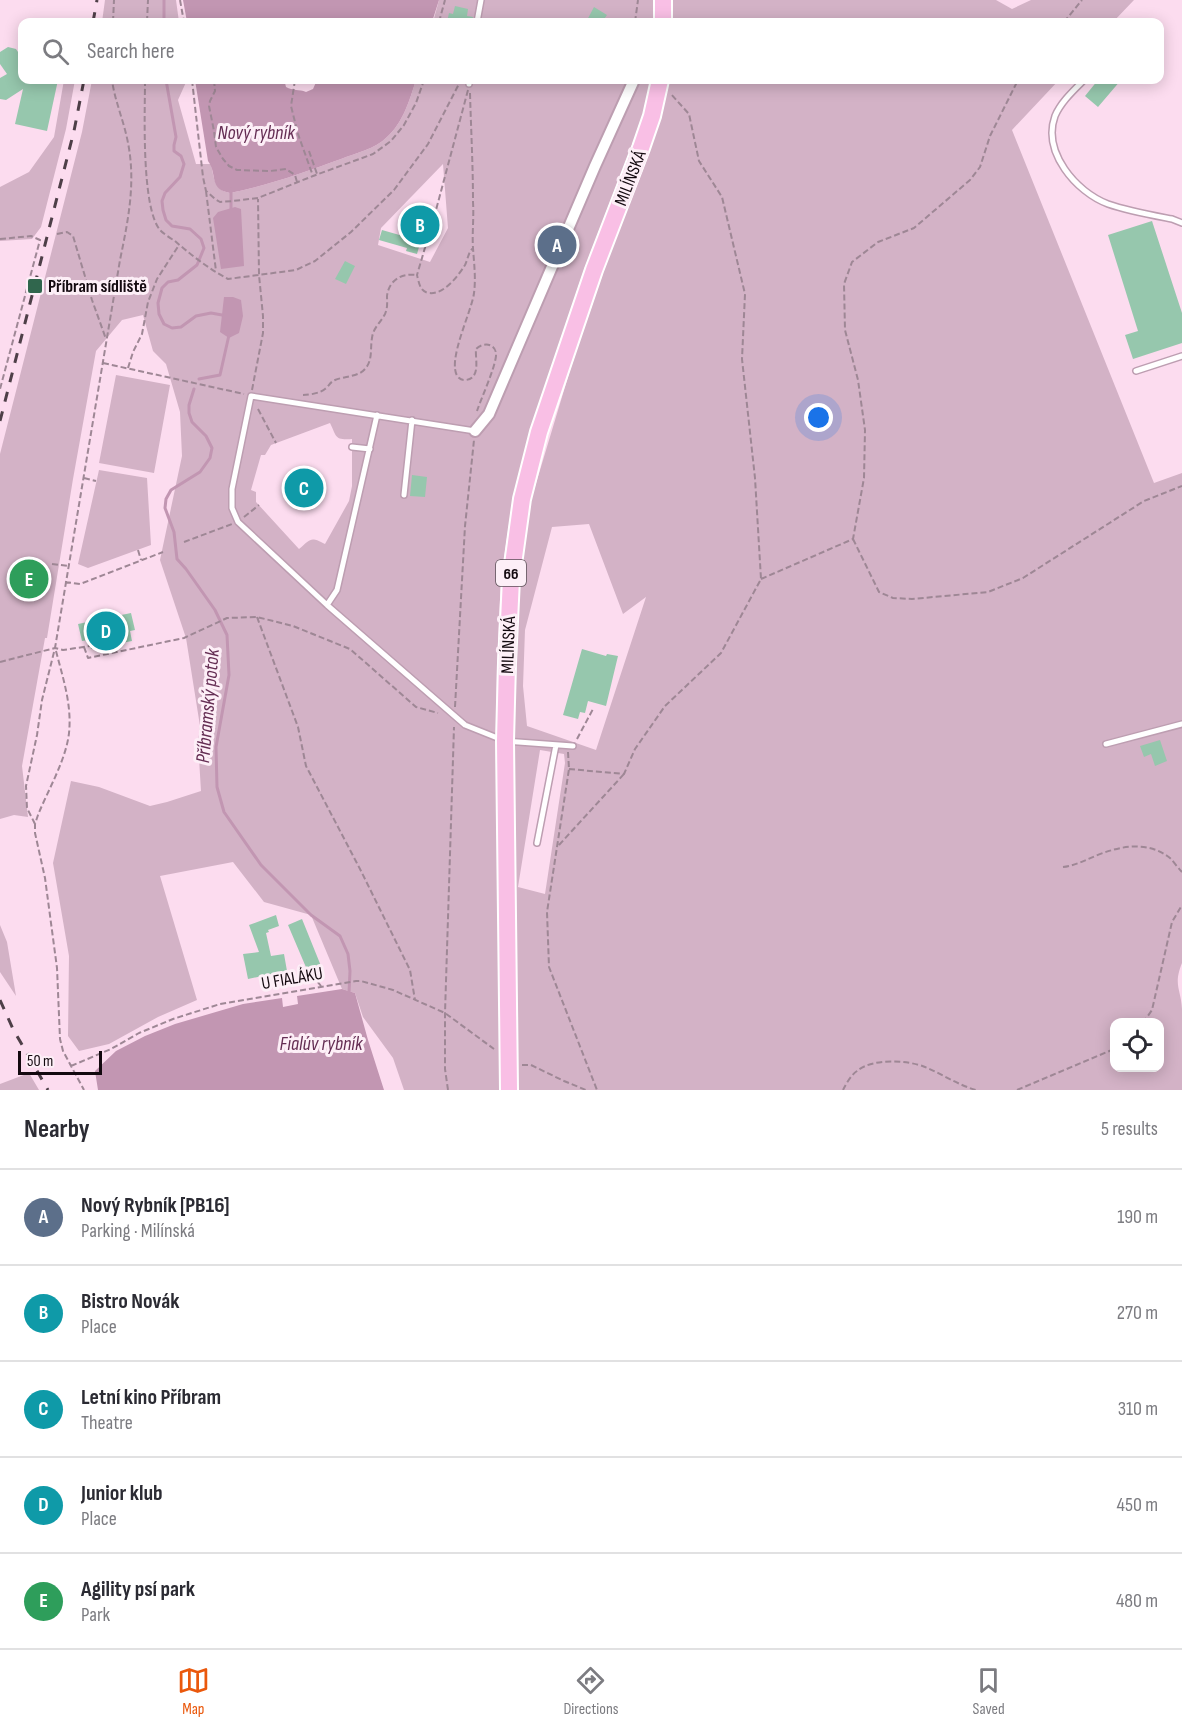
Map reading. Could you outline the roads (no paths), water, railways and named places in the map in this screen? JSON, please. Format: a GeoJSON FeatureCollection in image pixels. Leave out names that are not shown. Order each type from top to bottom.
{"type":"FeatureCollection","features":[{"type":"Feature","properties":{"kind":"main road"},"geometry":{"type":"LineString","coordinates":[[662,0],[663,18]]}},
{"type":"Feature","properties":{"kind":"main road","name":"MILÍNSKÁ"},"geometry":{"type":"LineString","coordinates":[[509,1090],[513,1062],[505,741],[511,579],[522,499],[543,422],[594,270],[641,148],[659,84]]}},
{"type":"Feature","properties":{"kind":"street"},"geometry":{"type":"LineString","coordinates":[[656,18],[662,0]]}},
{"type":"Feature","properties":{"kind":"street"},"geometry":{"type":"LineString","coordinates":[[475,431],[489,414],[632,84]]}},
{"type":"Feature","properties":{"kind":"lane"},"geometry":{"type":"LineString","coordinates":[[478,18],[481,0]]}},
{"type":"Feature","properties":{"kind":"lane"},"geometry":{"type":"LineString","coordinates":[[1080,84],[1059,107],[1054,118],[1053,144],[1060,162],[1085,191],[1107,204],[1182,223]]}},
{"type":"Feature","properties":{"kind":"lane"},"geometry":{"type":"LineString","coordinates":[[1136,371],[1182,356]]}},
{"type":"Feature","properties":{"kind":"lane"},"geometry":{"type":"LineString","coordinates":[[475,431],[251,396],[232,489],[232,508],[238,522],[327,606],[430,693],[455,718],[465,725],[505,741],[570,746]]}},
{"type":"Feature","properties":{"kind":"lane"},"geometry":{"type":"LineString","coordinates":[[327,606],[337,590],[376,415]]}},
{"type":"Feature","properties":{"kind":"lane"},"geometry":{"type":"LineString","coordinates":[[404,495],[412,420]]}},
{"type":"Feature","properties":{"kind":"lane"},"geometry":{"type":"LineString","coordinates":[[352,447],[370,449]]}},
{"type":"Feature","properties":{"kind":"lane"},"geometry":{"type":"LineString","coordinates":[[1106,744],[1182,724]]}},
{"type":"Feature","properties":{"kind":"lane"},"geometry":{"type":"LineString","coordinates":[[537,843],[556,745]]}},
{"type":"Feature","properties":{"kind":"water"},"geometry":{"type":"Polygon","coordinates":[[[183,0],[439,0],[433,18],[186,18],[183,0]]]}},
{"type":"Feature","properties":{"kind":"water","name":"Nový rybník"},"geometry":{"type":"Polygon","coordinates":[[[196,84],[285,84],[286,87],[306,92],[313,89],[315,84],[415,84],[405,110],[393,131],[377,145],[359,153],[258,187],[230,193],[216,185],[208,161],[196,84]]]}},
{"type":"Feature","properties":{"kind":"water"},"geometry":{"type":"Polygon","coordinates":[[[235,207],[241,209],[244,266],[221,269],[213,218],[218,212],[235,207]]]}},
{"type":"Feature","properties":{"kind":"water"},"geometry":{"type":"Polygon","coordinates":[[[224,297],[241,300],[243,316],[239,333],[229,338],[220,332],[224,297]]]}},
{"type":"Feature","properties":{"kind":"water","name":"Fialúv rybník"},"geometry":{"type":"Polygon","coordinates":[[[342,989],[355,993],[384,1090],[98,1090],[95,1071],[116,1051],[145,1036],[175,1024],[243,1004],[282,998],[283,1007],[298,1004],[297,996],[342,989]]]}},
{"type":"Feature","properties":{"kind":"waterway","name":"Příbramský potok"},"geometry":{"type":"LineString","coordinates":[[164,0],[164,18]]}},
{"type":"Feature","properties":{"kind":"waterway","name":"Příbramský potok"},"geometry":{"type":"LineString","coordinates":[[167,84],[176,137],[174,151],[181,156],[184,164],[180,177],[165,193],[162,201],[163,210],[166,220],[172,226],[190,229],[201,239],[204,248],[197,265],[178,280],[168,282],[162,288],[158,303],[159,314],[164,324],[172,328],[181,327],[196,316],[211,313],[222,315]]}},
{"type":"Feature","properties":{"kind":"waterway"},"geometry":{"type":"LineString","coordinates":[[231,189],[231,209]]}},
{"type":"Feature","properties":{"kind":"waterway","name":"Příbramský potok"},"geometry":{"type":"LineString","coordinates":[[199,379],[220,375],[229,335]]}},
{"type":"Feature","properties":{"kind":"waterway","name":"Příbramský potok"},"geometry":{"type":"LineString","coordinates":[[194,389],[189,413],[192,422],[206,436],[212,448],[210,458],[200,472],[171,490],[166,499],[165,508],[174,532],[177,559],[215,610],[227,635],[229,675],[216,747],[217,787],[224,812],[261,865],[311,915],[340,936],[348,954],[349,993]]}},
{"type":"Feature","properties":{"kind":"railway"},"geometry":{"type":"LineString","coordinates":[[94,18],[97,0]]}},
{"type":"Feature","properties":{"kind":"railway"},"geometry":{"type":"LineString","coordinates":[[0,421],[74,131],[83,84]]}},
{"type":"Feature","properties":{"kind":"railway"},"geometry":{"type":"LineString","coordinates":[[0,1000],[13,1029],[48,1090]]}},
{"type":"Feature","properties":{"kind":"place","name":"Bistro Novák"},"geometry":{"type":"Point","coordinates":[420,225]}},
{"type":"Feature","properties":{"kind":"place","name":"Nový Rybník [PB16]"},"geometry":{"type":"Point","coordinates":[557,245]}},
{"type":"Feature","properties":{"kind":"place","name":"Příbram sídliště"},"geometry":{"type":"Point","coordinates":[35,286]}},
{"type":"Feature","properties":{"kind":"place","name":"Letní kino Příbram"},"geometry":{"type":"Point","coordinates":[304,488]}},
{"type":"Feature","properties":{"kind":"place","name":"Agility psí park"},"geometry":{"type":"Point","coordinates":[29,579]}},
{"type":"Feature","properties":{"kind":"place","name":"Junior klub"},"geometry":{"type":"Point","coordinates":[106,631]}}]}
